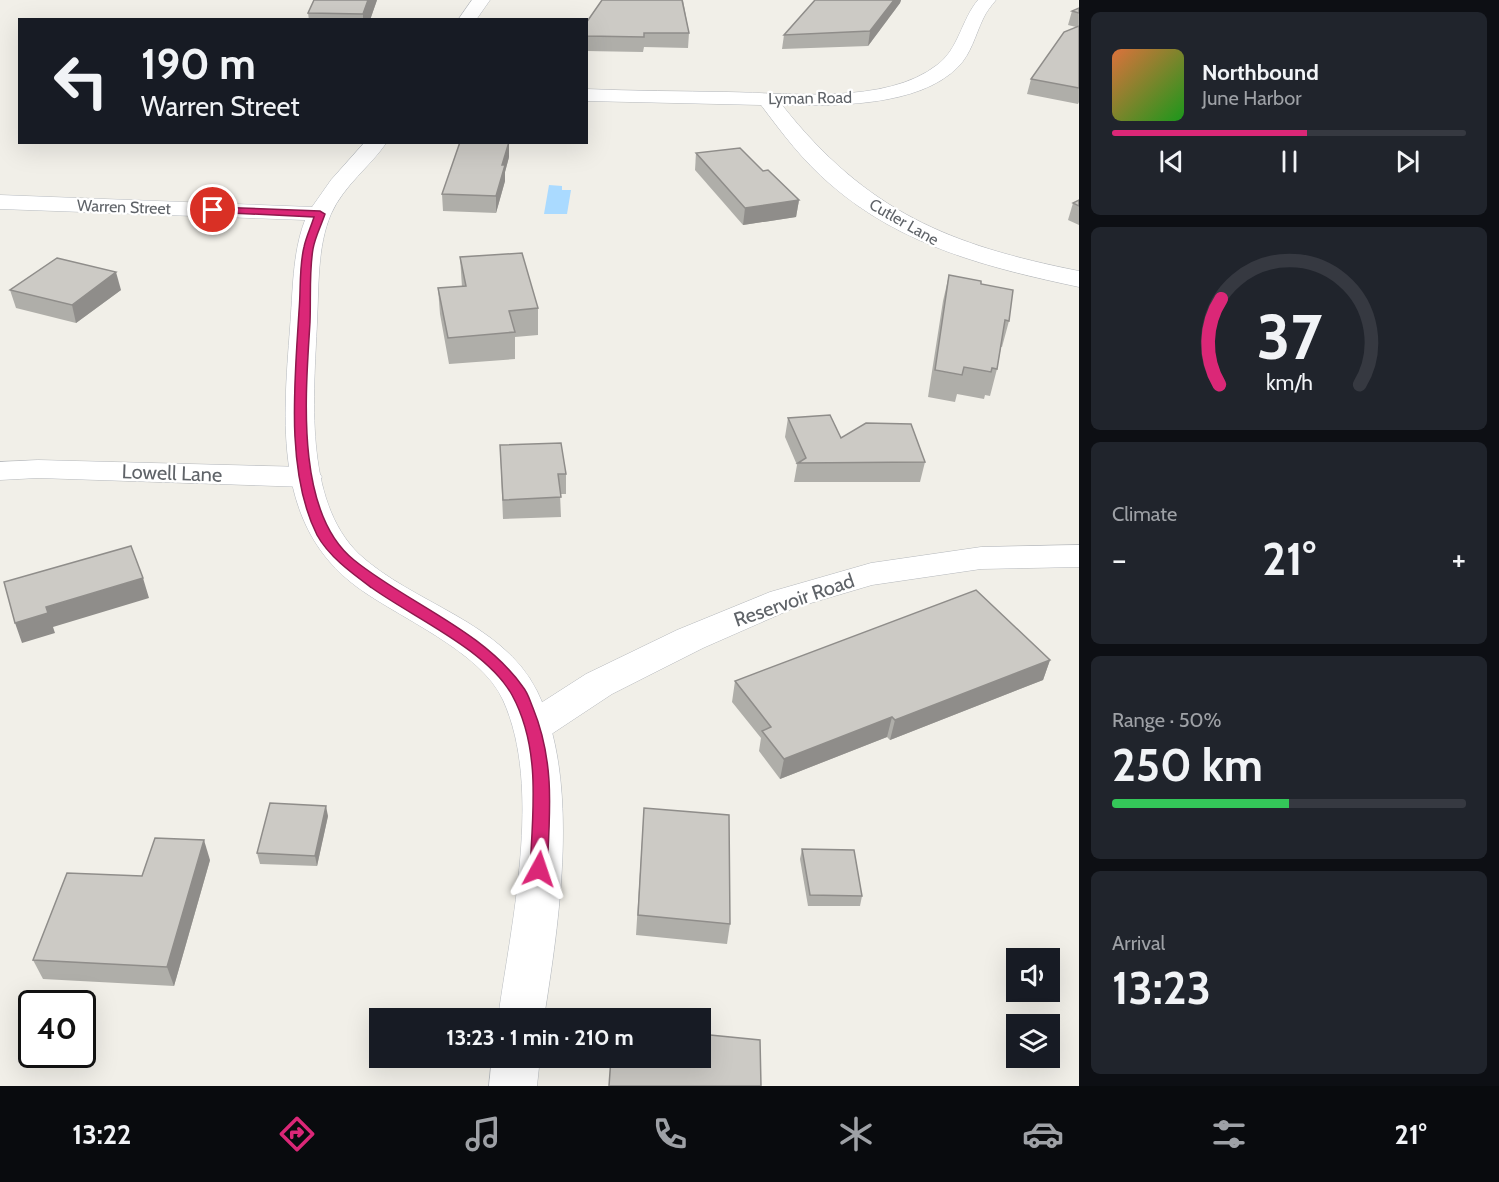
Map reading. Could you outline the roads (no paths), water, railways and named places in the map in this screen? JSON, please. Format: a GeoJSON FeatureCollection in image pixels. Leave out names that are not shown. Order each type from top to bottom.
{"type":"FeatureCollection","features":[{"type":"Feature","properties":{"kind":"street"},"geometry":{"type":"LineString","coordinates":[[468,18],[482,0]]}},
{"type":"Feature","properties":{"kind":"street","name":"Lyman Road"},"geometry":{"type":"LineString","coordinates":[[588,95],[840,99],[865,96],[907,86],[932,77],[947,67],[961,52],[977,10],[987,0]]}},
{"type":"Feature","properties":{"kind":"street","name":"Cutler Lane"},"geometry":{"type":"LineString","coordinates":[[767,99],[808,150],[851,190],[910,230],[964,252],[1021,268],[1079,279]]}},
{"type":"Feature","properties":{"kind":"street"},"geometry":{"type":"LineString","coordinates":[[375,144],[331,196],[320,214],[308,249],[300,402],[306,477],[324,535],[346,561],[378,585],[489,657],[518,692],[533,727],[543,781],[541,848],[522,1008]]}},
{"type":"Feature","properties":{"kind":"street","name":"Warren Street"},"geometry":{"type":"LineString","coordinates":[[0,202],[320,214]]}},
{"type":"Feature","properties":{"kind":"street","name":"Lowell Lane"},"geometry":{"type":"LineString","coordinates":[[0,471],[38,469],[306,477]]}},
{"type":"Feature","properties":{"kind":"street","name":"Reservoir Road"},"geometry":{"type":"LineString","coordinates":[[533,727],[599,684],[690,639],[782,600],[871,574],[981,558],[1079,556]]}},
{"type":"Feature","properties":{"kind":"street"},"geometry":{"type":"LineString","coordinates":[[513,1086],[515,1068]]}},
{"type":"Feature","properties":{"kind":"water"},"geometry":{"type":"Polygon","coordinates":[[[549,185],[562,186],[562,190],[571,190],[567,214],[544,214],[549,185]]]}}]}
